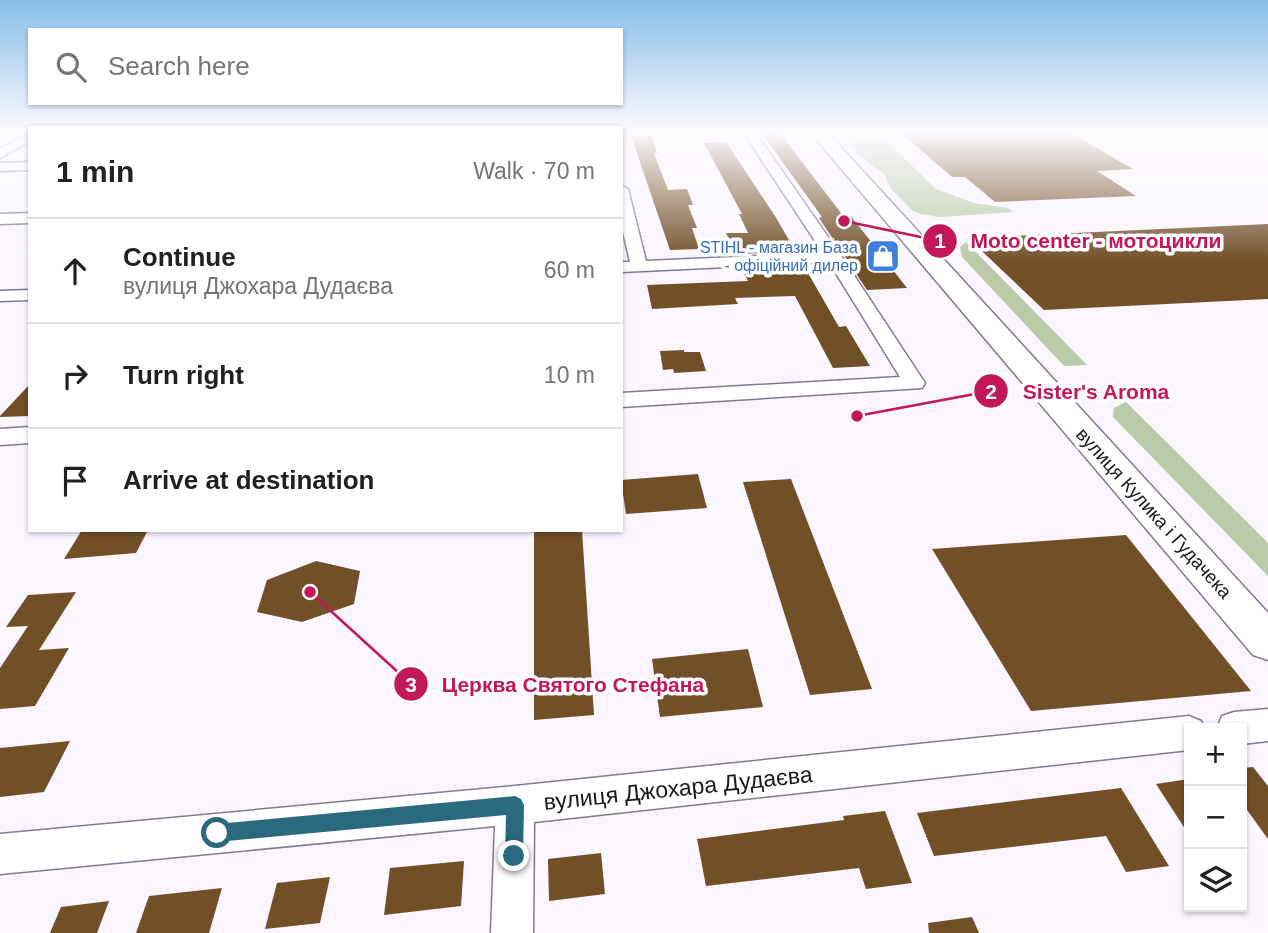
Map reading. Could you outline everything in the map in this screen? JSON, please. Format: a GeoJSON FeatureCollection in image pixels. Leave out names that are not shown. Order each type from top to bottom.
{"type":"FeatureCollection","features":[{"type":"Feature","properties":{"kind":"main road","name":"вулиця Кулика і Гудачека"},"geometry":{"type":"LineString","coordinates":[[856,176],[1268,642]]}},
{"type":"Feature","properties":{"kind":"main road","name":"вулиця Кулика і Гудачека"},"geometry":{"type":"LineString","coordinates":[[870,176],[1268,607]]}},
{"type":"Feature","properties":{"kind":"street"},"geometry":{"type":"LineString","coordinates":[[623,400],[914,383],[779,176]]}},
{"type":"Feature","properties":{"kind":"street"},"geometry":{"type":"LineString","coordinates":[[623,206],[630,266],[834,257]]}},
{"type":"Feature","properties":{"kind":"street"},"geometry":{"type":"LineString","coordinates":[[0,219],[28,218]]}},
{"type":"Feature","properties":{"kind":"street"},"geometry":{"type":"LineString","coordinates":[[0,296],[28,295]]}},
{"type":"Feature","properties":{"kind":"street"},"geometry":{"type":"LineString","coordinates":[[0,437],[28,435]]}},
{"type":"Feature","properties":{"kind":"street"},"geometry":{"type":"LineString","coordinates":[[1247,727],[1268,725]]}},
{"type":"Feature","properties":{"kind":"street","name":"вулиця Джохара Дудаєва"},"geometry":{"type":"LineString","coordinates":[[0,854],[515,805],[1184,734]]}},
{"type":"Feature","properties":{"kind":"street"},"geometry":{"type":"LineString","coordinates":[[512,933],[515,805]]}},
{"type":"Feature","properties":{"kind":"green space"},"geometry":{"type":"Polygon","coordinates":[[[885,176],[922,176],[936,189],[974,203],[1008,208],[1013,212],[940,217],[921,214],[913,211],[891,189],[885,176]]]}},
{"type":"Feature","properties":{"kind":"green space"},"geometry":{"type":"Polygon","coordinates":[[[966,242],[1087,365],[1064,366],[962,257],[960,247],[966,242]]]}},
{"type":"Feature","properties":{"kind":"green space"},"geometry":{"type":"Polygon","coordinates":[[[1126,402],[1268,543],[1268,576],[1113,417],[1114,408],[1126,402]]]}},
{"type":"Feature","properties":{"kind":"building"},"geometry":{"type":"Polygon","coordinates":[[[645,176],[663,176],[668,190],[687,189],[693,205],[688,205],[697,228],[692,228],[699,249],[670,250],[645,176]]]}},
{"type":"Feature","properties":{"kind":"building"},"geometry":{"type":"Polygon","coordinates":[[[721,176],[748,176],[796,252],[736,254],[726,233],[748,233],[739,214],[742,214],[721,176]]]}},
{"type":"Feature","properties":{"kind":"building"},"geometry":{"type":"Polygon","coordinates":[[[792,176],[812,176],[844,217],[851,216],[907,288],[867,290],[819,218],[822,217],[792,176]]]}},
{"type":"Feature","properties":{"kind":"building"},"geometry":{"type":"Polygon","coordinates":[[[950,176],[1104,176],[1136,196],[995,202],[965,177],[950,176]]]}},
{"type":"Feature","properties":{"kind":"building"},"geometry":{"type":"Polygon","coordinates":[[[1268,224],[1268,299],[1044,310],[968,238],[1268,224]]]}},
{"type":"Feature","properties":{"kind":"building"},"geometry":{"type":"Polygon","coordinates":[[[804,266],[839,327],[846,326],[870,366],[833,368],[795,296],[735,298],[738,304],[652,309],[647,285],[748,281],[742,269],[804,266]]]}},
{"type":"Feature","properties":{"kind":"building"},"geometry":{"type":"Polygon","coordinates":[[[660,351],[700,352],[706,371],[674,373],[673,369],[663,370],[660,351]]]}},
{"type":"Feature","properties":{"kind":"building"},"geometry":{"type":"Polygon","coordinates":[[[28,386],[28,416],[0,416],[28,386]]]}},
{"type":"Feature","properties":{"kind":"building"},"geometry":{"type":"Polygon","coordinates":[[[698,474],[707,508],[626,514],[623,480],[698,474]]]}},
{"type":"Feature","properties":{"kind":"building"},"geometry":{"type":"Polygon","coordinates":[[[791,479],[872,689],[810,695],[743,482],[791,479]]]}},
{"type":"Feature","properties":{"kind":"building"},"geometry":{"type":"Polygon","coordinates":[[[81,532],[147,532],[136,553],[64,559],[81,532]]]}},
{"type":"Feature","properties":{"kind":"building"},"geometry":{"type":"Polygon","coordinates":[[[534,532],[582,532],[594,715],[534,720],[534,532]]]}},
{"type":"Feature","properties":{"kind":"building"},"geometry":{"type":"Polygon","coordinates":[[[1126,535],[1251,691],[1031,711],[932,549],[1126,535]]]}},
{"type":"Feature","properties":{"kind":"building"},"geometry":{"type":"Polygon","coordinates":[[[316,561],[360,571],[354,604],[302,622],[257,612],[267,580],[316,561]]]}},
{"type":"Feature","properties":{"kind":"building"},"geometry":{"type":"Polygon","coordinates":[[[76,592],[39,650],[69,648],[35,706],[0,709],[0,668],[28,626],[6,627],[28,595],[76,592]]]}},
{"type":"Feature","properties":{"kind":"building"},"geometry":{"type":"Polygon","coordinates":[[[748,649],[763,707],[660,717],[652,659],[748,649]]]}},
{"type":"Feature","properties":{"kind":"building"},"geometry":{"type":"Polygon","coordinates":[[[70,741],[44,792],[0,797],[0,748],[70,741]]]}},
{"type":"Feature","properties":{"kind":"building"},"geometry":{"type":"Polygon","coordinates":[[[1253,767],[1268,786],[1268,839],[1247,810],[1247,768],[1253,767]]]}},
{"type":"Feature","properties":{"kind":"building"},"geometry":{"type":"Polygon","coordinates":[[[1184,780],[1184,827],[1156,784],[1184,780]]]}},
{"type":"Feature","properties":{"kind":"building"},"geometry":{"type":"Polygon","coordinates":[[[1121,788],[1169,866],[1126,872],[1106,836],[934,856],[917,813],[1121,788]]]}},
{"type":"Feature","properties":{"kind":"building"},"geometry":{"type":"Polygon","coordinates":[[[885,811],[912,883],[866,889],[859,868],[706,886],[697,839],[844,820],[843,816],[885,811]]]}},
{"type":"Feature","properties":{"kind":"building"},"geometry":{"type":"Polygon","coordinates":[[[601,853],[605,894],[549,901],[548,859],[601,853]]]}},
{"type":"Feature","properties":{"kind":"building"},"geometry":{"type":"Polygon","coordinates":[[[464,861],[461,906],[384,915],[390,868],[464,861]]]}},
{"type":"Feature","properties":{"kind":"building"},"geometry":{"type":"Polygon","coordinates":[[[330,877],[320,923],[265,929],[277,883],[330,877]]]}},
{"type":"Feature","properties":{"kind":"building"},"geometry":{"type":"Polygon","coordinates":[[[222,888],[209,933],[136,933],[149,896],[222,888]]]}},
{"type":"Feature","properties":{"kind":"building"},"geometry":{"type":"Polygon","coordinates":[[[109,901],[97,933],[50,933],[61,907],[109,901]]]}},
{"type":"Feature","properties":{"kind":"building"},"geometry":{"type":"Polygon","coordinates":[[[972,917],[979,933],[929,933],[928,923],[972,917]]]}},
{"type":"Feature","properties":{"kind":"place","name":"Moto center - мотоцикли"},"geometry":{"type":"Point","coordinates":[844,221]}},
{"type":"Feature","properties":{"kind":"place","name":"STIHL - магазин База - офіційний дилер"},"geometry":{"type":"Point","coordinates":[883,256]}},
{"type":"Feature","properties":{"kind":"place","name":"Sister's Aroma"},"geometry":{"type":"Point","coordinates":[857,416]}},
{"type":"Feature","properties":{"kind":"place","name":"Церква Святого Стефана"},"geometry":{"type":"Point","coordinates":[310,592]}},
{"type":"Feature","properties":{"kind":"route"},"geometry":{"type":"LineString","coordinates":[[217,833],[515,805],[514,856]]}}]}
